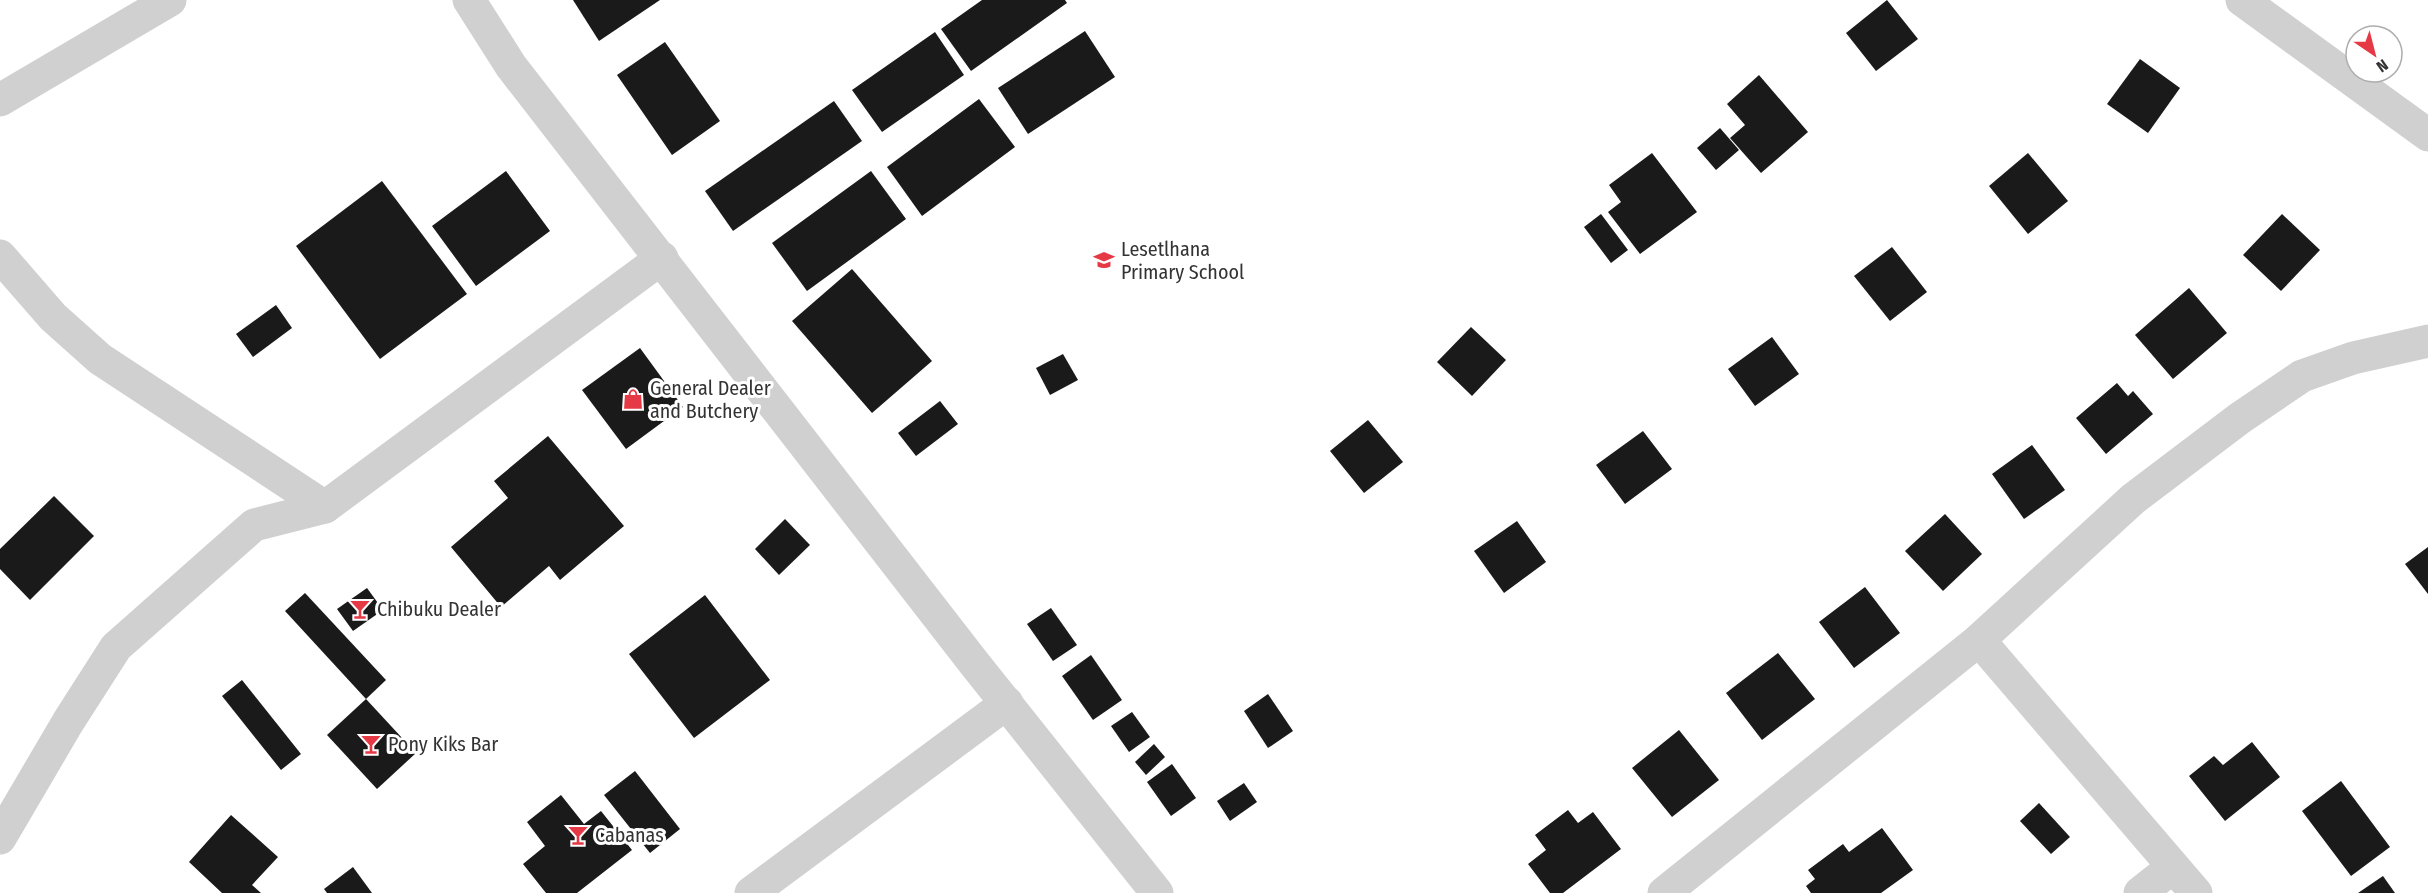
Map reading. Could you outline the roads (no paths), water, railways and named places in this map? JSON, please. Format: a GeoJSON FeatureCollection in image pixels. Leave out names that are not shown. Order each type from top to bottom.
{"type":"FeatureCollection","features":[{"type":"Feature","properties":{"kind":"street"},"geometry":{"type":"LineString","coordinates":[[0,100],[170,0]]}},
{"type":"Feature","properties":{"kind":"street"},"geometry":{"type":"LineString","coordinates":[[469,0],[511,66],[974,663],[1157,893]]}},
{"type":"Feature","properties":{"kind":"street"},"geometry":{"type":"LineString","coordinates":[[2242,0],[2428,135]]}},
{"type":"Feature","properties":{"kind":"street"},"geometry":{"type":"LineString","coordinates":[[0,256],[53,317],[100,359],[325,507]]}},
{"type":"Feature","properties":{"kind":"street"},"geometry":{"type":"LineString","coordinates":[[0,838],[68,722],[116,647],[254,525],[325,507],[662,258]]}},
{"type":"Feature","properties":{"kind":"street"},"geometry":{"type":"LineString","coordinates":[[1664,893],[1979,640],[2133,499],[2240,418],[2302,376],[2353,358],[2428,341]]}},
{"type":"Feature","properties":{"kind":"street"},"geometry":{"type":"LineString","coordinates":[[1979,640],[2196,893]]}},
{"type":"Feature","properties":{"kind":"street"},"geometry":{"type":"LineString","coordinates":[[751,893],[1006,703]]}},
{"type":"Feature","properties":{"kind":"street"},"geometry":{"type":"LineString","coordinates":[[2140,893],[2173,867]]}},
{"type":"Feature","properties":{"kind":"place","name":"Lesetlhana Primary School"},"geometry":{"type":"Point","coordinates":[1104,260]}},
{"type":"Feature","properties":{"kind":"place","name":"General Dealer and Butchery"},"geometry":{"type":"Point","coordinates":[633,399]}},
{"type":"Feature","properties":{"kind":"place","name":"Chibuku Dealer"},"geometry":{"type":"Point","coordinates":[360,609]}},
{"type":"Feature","properties":{"kind":"place","name":"Pony Kiks Bar"},"geometry":{"type":"Point","coordinates":[371,744]}},
{"type":"Feature","properties":{"kind":"place","name":"Cabanas"},"geometry":{"type":"Point","coordinates":[578,835]}}]}
